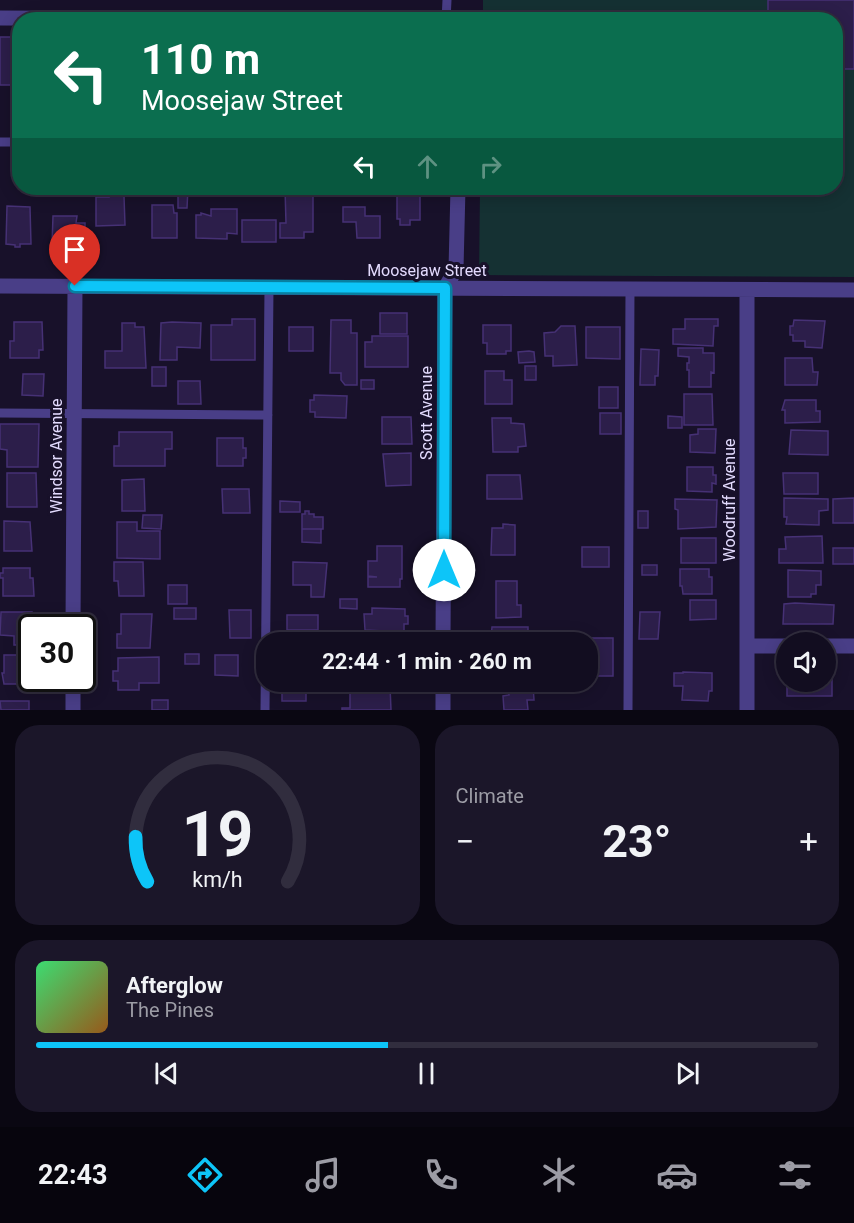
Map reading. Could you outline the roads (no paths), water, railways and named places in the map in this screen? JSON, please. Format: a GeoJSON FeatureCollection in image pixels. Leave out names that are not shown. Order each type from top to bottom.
{"type":"FeatureCollection","features":[{"type":"Feature","properties":{"kind":"street","name":"Scott Avenue"},"geometry":{"type":"LineString","coordinates":[[444,632],[445,288],[456,269],[458,195]]}},
{"type":"Feature","properties":{"kind":"street","name":"Moosejaw Street"},"geometry":{"type":"LineString","coordinates":[[0,286],[854,290]]}},
{"type":"Feature","properties":{"kind":"street","name":"Windsor Avenue"},"geometry":{"type":"LineString","coordinates":[[74,614],[75,286]]}},
{"type":"Feature","properties":{"kind":"street","name":"Woodruff Avenue"},"geometry":{"type":"LineString","coordinates":[[747,290],[747,710]]}},
{"type":"Feature","properties":{"kind":"street"},"geometry":{"type":"LineString","coordinates":[[747,646],[776,646]]}},
{"type":"Feature","properties":{"kind":"street"},"geometry":{"type":"LineString","coordinates":[[836,646],[854,646]]}},
{"type":"Feature","properties":{"kind":"street"},"geometry":{"type":"LineString","coordinates":[[73,692],[73,710]]}},
{"type":"Feature","properties":{"kind":"street"},"geometry":{"type":"LineString","coordinates":[[443,692],[443,710]]}},
{"type":"Feature","properties":{"kind":"lane"},"geometry":{"type":"LineString","coordinates":[[266,710],[269,288]]}},
{"type":"Feature","properties":{"kind":"lane"},"geometry":{"type":"LineString","coordinates":[[628,710],[630,289]]}},
{"type":"Feature","properties":{"kind":"lane"},"geometry":{"type":"LineString","coordinates":[[0,413],[268,415]]}}]}
